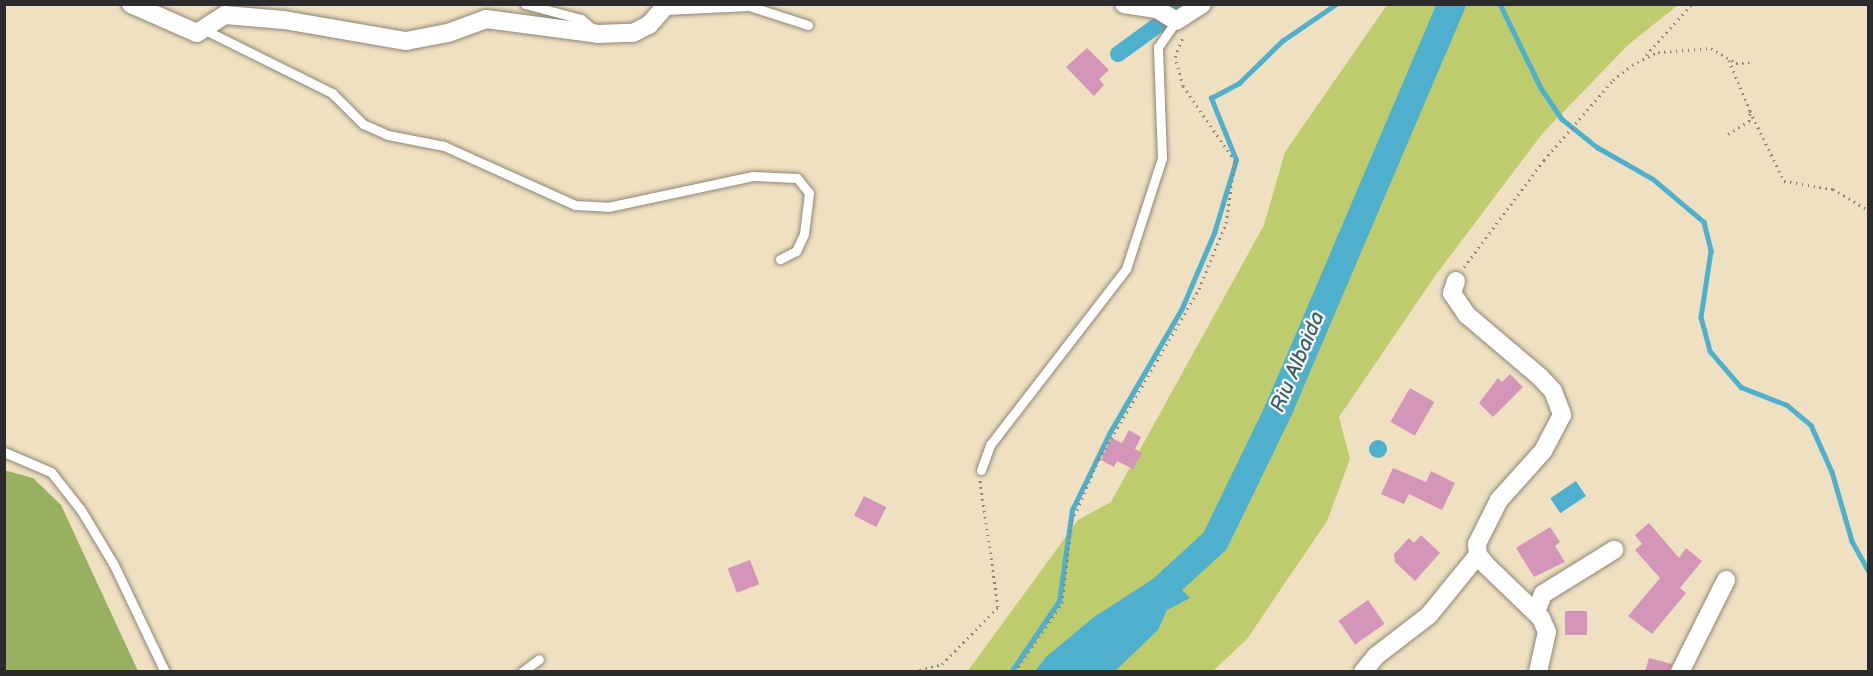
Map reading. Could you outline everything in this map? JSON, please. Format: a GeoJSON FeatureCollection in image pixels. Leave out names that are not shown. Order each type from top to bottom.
{"type":"FeatureCollection","features":[{"type":"Feature","properties":{"kind":"street"},"geometry":{"type":"LineString","coordinates":[[131,4],[197,33],[225,15],[284,20],[406,41],[448,33],[486,19],[598,34],[633,33],[650,25],[665,7]]}},
{"type":"Feature","properties":{"kind":"street"},"geometry":{"type":"LineString","coordinates":[[1124,4],[1157,9],[1180,27],[1202,4]]}},
{"type":"Feature","properties":{"kind":"street"},"geometry":{"type":"LineString","coordinates":[[1363,672],[1376,656],[1429,615],[1478,555],[1480,531],[1499,500],[1543,451],[1562,415],[1560,403],[1546,384],[1467,315],[1452,293],[1456,281]]}},
{"type":"Feature","properties":{"kind":"street"},"geometry":{"type":"LineString","coordinates":[[1536,612],[1543,594],[1614,550]]}},
{"type":"Feature","properties":{"kind":"street"},"geometry":{"type":"LineString","coordinates":[[1478,555],[1536,612],[1547,632],[1538,672]]}},
{"type":"Feature","properties":{"kind":"street"},"geometry":{"type":"LineString","coordinates":[[1680,672],[1726,580]]}},
{"type":"Feature","properties":{"kind":"lane"},"geometry":{"type":"LineString","coordinates":[[525,4],[581,19],[598,34]]}},
{"type":"Feature","properties":{"kind":"lane"},"geometry":{"type":"LineString","coordinates":[[665,7],[749,6],[808,25]]}},
{"type":"Feature","properties":{"kind":"lane"},"geometry":{"type":"LineString","coordinates":[[981,471],[990,445],[1126,269],[1162,158],[1158,47],[1180,27]]}},
{"type":"Feature","properties":{"kind":"lane"},"geometry":{"type":"LineString","coordinates":[[203,29],[332,93],[363,124],[388,135],[444,146],[575,205],[608,207],[753,176],[797,178],[809,193],[804,234],[796,251],[780,258]]}},
{"type":"Feature","properties":{"kind":"lane"},"geometry":{"type":"LineString","coordinates":[[4,452],[51,472],[81,510],[114,565],[165,672]]}},
{"type":"Feature","properties":{"kind":"lane"},"geometry":{"type":"LineString","coordinates":[[522,672],[538,659]]}},
{"type":"Feature","properties":{"kind":"path"},"geometry":{"type":"LineString","coordinates":[[1456,281],[1544,160],[1613,80],[1645,57],[1692,4]]}},
{"type":"Feature","properties":{"kind":"path"},"geometry":{"type":"LineString","coordinates":[[1015,672],[1062,603],[1072,521],[1103,449],[1199,289],[1226,223],[1236,170],[1235,161],[1178,74],[1175,57],[1180,27]]}},
{"type":"Feature","properties":{"kind":"path"},"geometry":{"type":"LineString","coordinates":[[1645,57],[1710,48],[1729,60],[1752,62]]}},
{"type":"Feature","properties":{"kind":"path"},"geometry":{"type":"LineString","coordinates":[[1729,60],[1750,111],[1784,181],[1833,189],[1869,210]]}},
{"type":"Feature","properties":{"kind":"path"},"geometry":{"type":"LineString","coordinates":[[1728,134],[1749,121],[1750,111]]}},
{"type":"Feature","properties":{"kind":"path"},"geometry":{"type":"LineString","coordinates":[[914,672],[942,664],[998,607],[980,491],[981,471]]}},
{"type":"Feature","properties":{"kind":"path"},"geometry":{"type":"LineString","coordinates":[[812,672],[895,672]]}},
{"type":"Feature","properties":{"kind":"green space"},"geometry":{"type":"Polygon","coordinates":[[[1387,5],[1678,5],[1628,45],[1542,134],[1435,276],[1339,417],[1350,459],[1327,521],[1247,639],[1213,671],[967,672],[1078,520],[1111,502],[1264,225],[1285,152],[1387,5]]]}},
{"type":"Feature","properties":{"kind":"green space"},"geometry":{"type":"Polygon","coordinates":[[[4,470],[33,478],[61,505],[138,671],[5,671],[4,470]]]}},
{"type":"Feature","properties":{"kind":"water"},"geometry":{"type":"Polygon","coordinates":[[[1378,440],[1384,443],[1387,449],[1384,455],[1378,458],[1372,455],[1369,449],[1372,443],[1378,440]]]}},
{"type":"Feature","properties":{"kind":"water"},"geometry":{"type":"Polygon","coordinates":[[[1576,481],[1586,496],[1560,513],[1550,498],[1576,481]]]}},
{"type":"Feature","properties":{"kind":"water"},"geometry":{"type":"Polygon","coordinates":[[[1164,572],[1190,598],[1167,610],[1158,630],[1115,671],[1035,671],[1046,657],[1094,617],[1164,572]]]}},
{"type":"Feature","properties":{"kind":"building"},"geometry":{"type":"Polygon","coordinates":[[[1087,48],[1109,70],[1099,79],[1104,85],[1094,96],[1066,67],[1087,48]]]}},
{"type":"Feature","properties":{"kind":"building"},"geometry":{"type":"Polygon","coordinates":[[[1510,374],[1523,387],[1493,417],[1479,403],[1498,378],[1502,382],[1510,374]]]}},
{"type":"Feature","properties":{"kind":"building"},"geometry":{"type":"Polygon","coordinates":[[[1410,388],[1434,402],[1415,436],[1390,422],[1410,388]]]}},
{"type":"Feature","properties":{"kind":"building"},"geometry":{"type":"Polygon","coordinates":[[[1129,430],[1141,437],[1135,449],[1142,453],[1133,469],[1117,461],[1114,467],[1101,460],[1111,438],[1122,443],[1129,430]]]}},
{"type":"Feature","properties":{"kind":"building"},"geometry":{"type":"Polygon","coordinates":[[[1393,468],[1426,482],[1431,471],[1455,483],[1442,510],[1409,494],[1404,504],[1381,494],[1393,468]]]}},
{"type":"Feature","properties":{"kind":"building"},"geometry":{"type":"Polygon","coordinates":[[[864,496],[886,507],[876,527],[854,516],[864,496]]]}},
{"type":"Feature","properties":{"kind":"building"},"geometry":{"type":"Polygon","coordinates":[[[1649,523],[1679,558],[1686,548],[1702,561],[1680,588],[1686,593],[1652,634],[1628,616],[1660,578],[1635,550],[1642,544],[1635,535],[1649,523]]]}},
{"type":"Feature","properties":{"kind":"building"},"geometry":{"type":"Polygon","coordinates":[[[1550,527],[1560,542],[1555,546],[1565,562],[1534,577],[1516,548],[1550,527]]]}},
{"type":"Feature","properties":{"kind":"building"},"geometry":{"type":"Polygon","coordinates":[[[1421,535],[1440,553],[1415,581],[1395,562],[1394,554],[1409,538],[1414,543],[1421,535]]]}},
{"type":"Feature","properties":{"kind":"building"},"geometry":{"type":"Polygon","coordinates":[[[750,560],[759,584],[737,593],[728,569],[750,560]]]}},
{"type":"Feature","properties":{"kind":"building"},"geometry":{"type":"Polygon","coordinates":[[[1368,600],[1385,624],[1355,644],[1339,621],[1368,600]]]}},
{"type":"Feature","properties":{"kind":"building"},"geometry":{"type":"Polygon","coordinates":[[[1565,611],[1587,611],[1587,635],[1565,635],[1565,611]]]}},
{"type":"Feature","properties":{"kind":"building"},"geometry":{"type":"Polygon","coordinates":[[[1649,658],[1672,664],[1669,672],[1645,672],[1649,658]]]}},
{"type":"Feature","properties":{"kind":"waterway"},"geometry":{"type":"LineString","coordinates":[[1011,672],[1059,601],[1072,510],[1109,434],[1182,308],[1214,233],[1236,160],[1211,98],[1239,83],[1282,41],[1336,4]]}},
{"type":"Feature","properties":{"kind":"waterway","name":"Riu Albaida"},"geometry":{"type":"LineString","coordinates":[[1143,607],[1215,541],[1279,409],[1452,4]]}},
{"type":"Feature","properties":{"kind":"waterway"},"geometry":{"type":"LineString","coordinates":[[1500,4],[1541,88],[1562,119],[1597,147],[1653,179],[1704,222],[1711,251],[1701,317],[1710,351],[1741,387],[1787,405],[1811,425],[1832,472],[1852,541],[1868,570]]}},
{"type":"Feature","properties":{"kind":"waterway"},"geometry":{"type":"LineString","coordinates":[[1118,54],[1180,9]]}}]}
